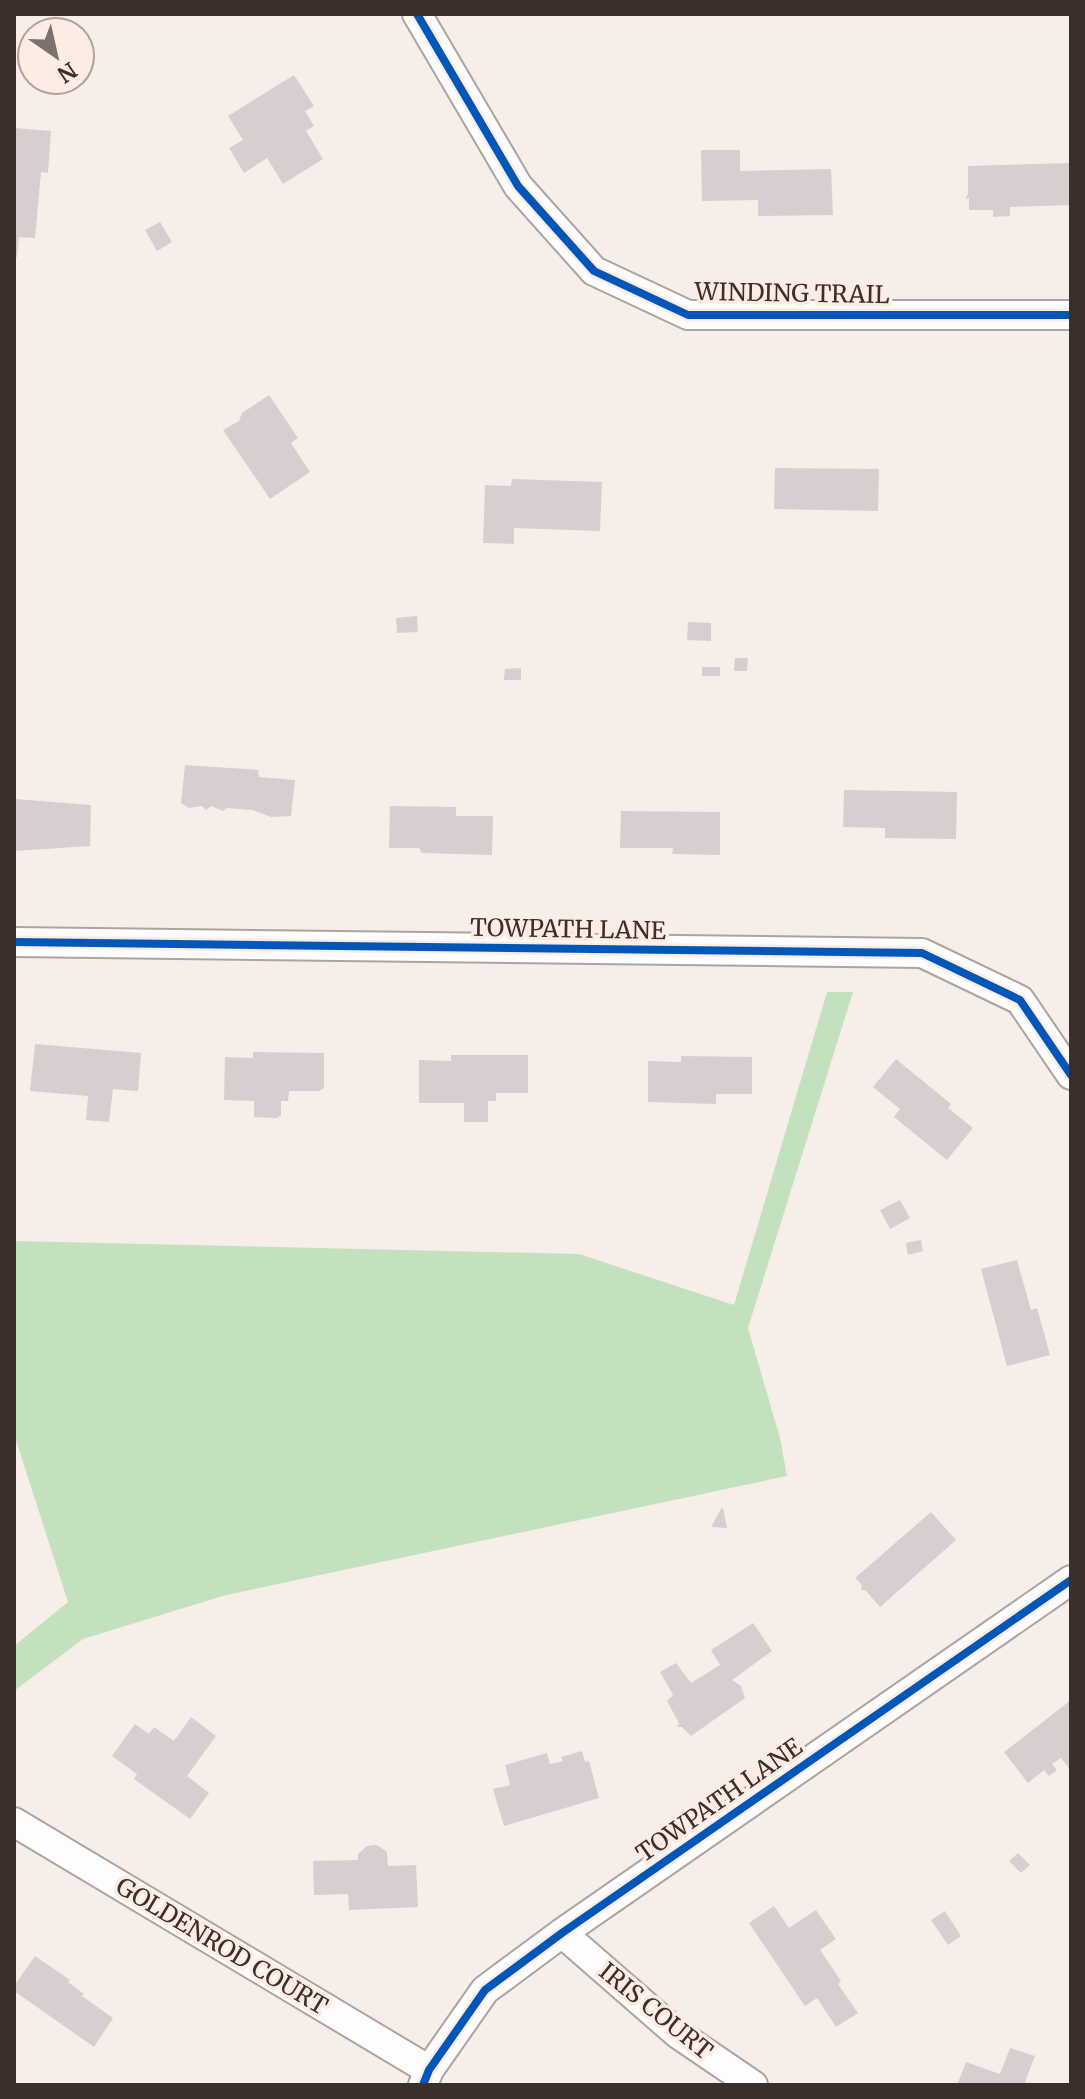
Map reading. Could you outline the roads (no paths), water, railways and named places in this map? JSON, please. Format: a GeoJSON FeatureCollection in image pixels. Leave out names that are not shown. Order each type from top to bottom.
{"type":"FeatureCollection","features":[{"type":"Feature","properties":{"kind":"street","name":"WINDING TRAIL"},"geometry":{"type":"LineString","coordinates":[[417,14],[518,186],[594,271],[688,315],[1071,315]]}},
{"type":"Feature","properties":{"kind":"street","name":"TOWPATH LANE"},"geometry":{"type":"LineString","coordinates":[[14,942],[922,953],[1020,1000],[1071,1075]]}},
{"type":"Feature","properties":{"kind":"street","name":"TOWPATH LANE"},"geometry":{"type":"LineString","coordinates":[[426,2078],[485,1990],[562,1933],[1071,1580]]}},
{"type":"Feature","properties":{"kind":"street","name":"GOLDENROD COURT"},"geometry":{"type":"LineString","coordinates":[[14,1822],[426,2078]]}},
{"type":"Feature","properties":{"kind":"street","name":"IRIS COURT"},"geometry":{"type":"LineString","coordinates":[[562,1933],[678,2034],[753,2085]]}}]}
